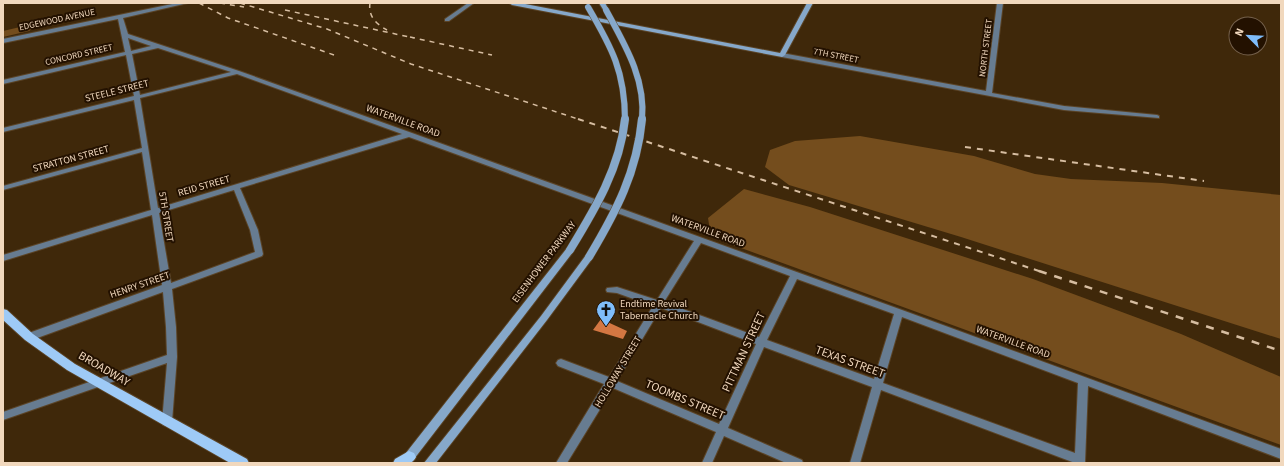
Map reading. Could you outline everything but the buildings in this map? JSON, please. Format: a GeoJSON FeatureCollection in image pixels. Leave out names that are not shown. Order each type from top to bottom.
{"type":"FeatureCollection","features":[{"type":"Feature","properties":{"kind":"main road","name":"BROADWAY"},"geometry":{"type":"LineString","coordinates":[[3,313],[29,337],[71,367],[198,440],[242,463]]}},
{"type":"Feature","properties":{"kind":"street","name":"EDGEWOOD AVENUE"},"geometry":{"type":"LineString","coordinates":[[3,41],[184,3]]}},
{"type":"Feature","properties":{"kind":"street"},"geometry":{"type":"LineString","coordinates":[[447,20],[471,3]]}},
{"type":"Feature","properties":{"kind":"street","name":"7TH STREET"},"geometry":{"type":"LineString","coordinates":[[512,3],[1064,108],[1157,117]]}},
{"type":"Feature","properties":{"kind":"street"},"geometry":{"type":"LineString","coordinates":[[428,463],[544,318],[589,257],[609,224],[632,176],[639,150],[642,122],[642,98],[635,67],[602,3]]}},
{"type":"Feature","properties":{"kind":"street"},"geometry":{"type":"LineString","coordinates":[[782,55],[810,3]]}},
{"type":"Feature","properties":{"kind":"street","name":"NORTH STREET"},"geometry":{"type":"LineString","coordinates":[[989,94],[1000,3]]}},
{"type":"Feature","properties":{"kind":"street","name":"EISENHOWER PARKWAY"},"geometry":{"type":"LineString","coordinates":[[405,461],[570,250],[597,206],[611,177],[620,150],[624,122],[624,95],[620,72],[611,48],[587,5]]}},
{"type":"Feature","properties":{"kind":"street","name":"5TH STREET"},"geometry":{"type":"LineString","coordinates":[[120,17],[126,35],[137,97],[172,327],[172,356],[167,422]]}},
{"type":"Feature","properties":{"kind":"street","name":"WATERVILLE ROAD"},"geometry":{"type":"LineString","coordinates":[[126,35],[236,72],[410,134],[899,312],[1281,454]]}},
{"type":"Feature","properties":{"kind":"street","name":"CONCORD STREET"},"geometry":{"type":"LineString","coordinates":[[3,82],[158,46]]}},
{"type":"Feature","properties":{"kind":"street","name":"STEELE STREET"},"geometry":{"type":"LineString","coordinates":[[3,130],[229,75],[236,72]]}},
{"type":"Feature","properties":{"kind":"street","name":"REID STREET"},"geometry":{"type":"LineString","coordinates":[[3,258],[155,210],[410,134]]}},
{"type":"Feature","properties":{"kind":"street","name":"STRATTON STREET"},"geometry":{"type":"LineString","coordinates":[[3,188],[145,149]]}},
{"type":"Feature","properties":{"kind":"street","name":"HENRY STREET"},"geometry":{"type":"LineString","coordinates":[[29,337],[259,254],[254,230],[236,187]]}},
{"type":"Feature","properties":{"kind":"street","name":"HOLLOWAY STREET"},"geometry":{"type":"LineString","coordinates":[[561,463],[591,417],[610,382],[699,239]]}},
{"type":"Feature","properties":{"kind":"street","name":"PITTMAN STREET"},"geometry":{"type":"LineString","coordinates":[[707,463],[761,343],[795,274]]}},
{"type":"Feature","properties":{"kind":"street","name":"TEXAS STREET"},"geometry":{"type":"LineString","coordinates":[[610,290],[617,290],[659,304],[1080,462]]}},
{"type":"Feature","properties":{"kind":"street"},"geometry":{"type":"LineString","coordinates":[[854,463],[899,312]]}},
{"type":"Feature","properties":{"kind":"street"},"geometry":{"type":"LineString","coordinates":[[3,416],[172,356]]}},
{"type":"Feature","properties":{"kind":"street","name":"TOOMBS STREET"},"geometry":{"type":"LineString","coordinates":[[561,363],[610,382],[798,463]]}},
{"type":"Feature","properties":{"kind":"street"},"geometry":{"type":"LineString","coordinates":[[1080,462],[1083,380]]}},
{"type":"Feature","properties":{"kind":"shaded area"},"geometry":{"type":"Polygon","coordinates":[[[33,24],[36,26],[29,31],[3,37],[3,31],[33,24]]]}},
{"type":"Feature","properties":{"kind":"shaded area"},"geometry":{"type":"Polygon","coordinates":[[[860,136],[974,156],[1035,174],[1071,179],[1162,183],[1281,195],[1281,339],[961,237],[789,185],[765,167],[770,150],[795,141],[860,136]]]}},
{"type":"Feature","properties":{"kind":"shaded area"},"geometry":{"type":"Polygon","coordinates":[[[744,189],[810,207],[1033,279],[1181,334],[1281,377],[1281,445],[711,237],[708,218],[744,189]]]}},
{"type":"Feature","properties":{"kind":"railway"},"geometry":{"type":"LineString","coordinates":[[199,3],[228,18],[334,55]]}},
{"type":"Feature","properties":{"kind":"railway"},"geometry":{"type":"LineString","coordinates":[[220,3],[244,7]]}},
{"type":"Feature","properties":{"kind":"railway"},"geometry":{"type":"LineString","coordinates":[[240,3],[327,29],[411,64],[581,120]]}},
{"type":"Feature","properties":{"kind":"railway"},"geometry":{"type":"LineString","coordinates":[[370,3],[370,12],[372,16],[379,25],[387,30]]}},
{"type":"Feature","properties":{"kind":"railway"},"geometry":{"type":"LineString","coordinates":[[285,10],[414,38]]}},
{"type":"Feature","properties":{"kind":"railway"},"geometry":{"type":"LineString","coordinates":[[410,37],[492,55]]}},
{"type":"Feature","properties":{"kind":"railway"},"geometry":{"type":"LineString","coordinates":[[578,119],[1042,272]]}},
{"type":"Feature","properties":{"kind":"railway"},"geometry":{"type":"LineString","coordinates":[[965,147],[1204,181]]}},
{"type":"Feature","properties":{"kind":"railway"},"geometry":{"type":"LineString","coordinates":[[1039,271],[1281,351]]}},
{"type":"Feature","properties":{"kind":"place","name":"Endtime Revival Tabernacle Church"},"geometry":{"type":"Point","coordinates":[606,327]}}]}
